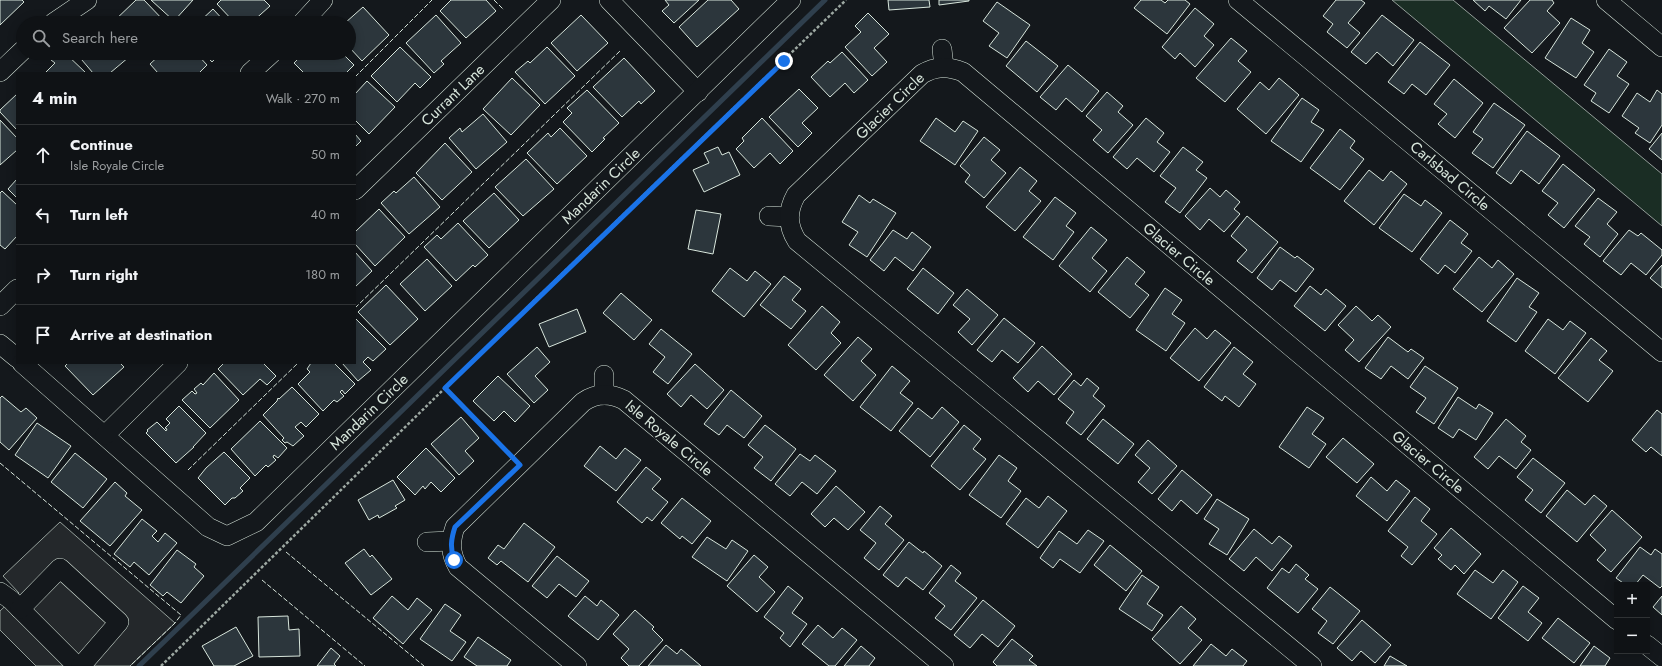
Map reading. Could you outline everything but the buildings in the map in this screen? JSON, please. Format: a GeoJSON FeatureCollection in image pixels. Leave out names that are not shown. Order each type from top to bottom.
{"type":"FeatureCollection","features":[{"type":"Feature","properties":{"kind":"street"},"geometry":{"type":"LineString","coordinates":[[63,16],[87,0]]}},
{"type":"Feature","properties":{"kind":"street"},"geometry":{"type":"LineString","coordinates":[[308,16],[323,0]]}},
{"type":"Feature","properties":{"kind":"street","name":"Currant Lane"},"geometry":{"type":"LineString","coordinates":[[356,189],[551,0]]}},
{"type":"Feature","properties":{"kind":"street"},"geometry":{"type":"LineString","coordinates":[[609,0],[698,92]]}},
{"type":"Feature","properties":{"kind":"street","name":"Mandarin Circle"},"geometry":{"type":"LineString","coordinates":[[23,364],[208,527],[227,536],[256,522],[791,0]]}},
{"type":"Feature","properties":{"kind":"street","name":"Carlsbad Circle"},"geometry":{"type":"LineString","coordinates":[[1238,0],[1662,352]]}},
{"type":"Feature","properties":{"kind":"street"},"geometry":{"type":"LineString","coordinates":[[1606,0],[1662,47]]}},
{"type":"Feature","properties":{"kind":"street"},"geometry":{"type":"LineString","coordinates":[[0,72],[16,57]]}},
{"type":"Feature","properties":{"kind":"street","name":"Glacier Circle"},"geometry":{"type":"LineString","coordinates":[[789,217],[792,203],[796,195],[922,74],[943,58],[963,72],[1615,618]]}},
{"type":"Feature","properties":{"kind":"street"},"geometry":{"type":"LineString","coordinates":[[251,72],[264,60]]}},
{"type":"Feature","properties":{"kind":"street"},"geometry":{"type":"LineString","coordinates":[[769,216],[789,217],[791,232],[797,241],[1312,666]]}},
{"type":"Feature","properties":{"kind":"street"},"geometry":{"type":"LineString","coordinates":[[0,306],[16,290]]}},
{"type":"Feature","properties":{"kind":"street"},"geometry":{"type":"LineString","coordinates":[[0,344],[16,357]]}},
{"type":"Feature","properties":{"kind":"street"},"geometry":{"type":"LineString","coordinates":[[104,435],[177,364]]}},
{"type":"Feature","properties":{"kind":"street"},"geometry":{"type":"LineString","coordinates":[[577,666],[458,567],[451,551],[451,541],[455,527],[583,402],[589,398],[604,394],[604,375]]}},
{"type":"Feature","properties":{"kind":"street","name":"Isle Royale Circle"},"geometry":{"type":"LineString","coordinates":[[604,394],[619,397],[624,400],[944,666]]}},
{"type":"Feature","properties":{"kind":"street"},"geometry":{"type":"LineString","coordinates":[[427,542],[451,541]]}},
{"type":"Feature","properties":{"kind":"street"},"geometry":{"type":"LineString","coordinates":[[20,609],[60,568],[119,622],[81,666]]}},
{"type":"Feature","properties":{"kind":"street"},"geometry":{"type":"LineString","coordinates":[[0,592],[11,600],[77,666]]}},
{"type":"Feature","properties":{"kind":"street"},"geometry":{"type":"LineString","coordinates":[[1650,647],[1662,657]]}},
{"type":"Feature","properties":{"kind":"path"},"geometry":{"type":"LineString","coordinates":[[161,666],[445,388],[846,0]]}},
{"type":"Feature","properties":{"kind":"path"},"geometry":{"type":"LineString","coordinates":[[445,388],[520,465]]}},
{"type":"Feature","properties":{"kind":"green space"},"geometry":{"type":"Polygon","coordinates":[[[1392,0],[1453,0],[1662,174],[1662,226],[1392,0]]]}},
{"type":"Feature","properties":{"kind":"shaded area"},"geometry":{"type":"Polygon","coordinates":[[[60,522],[175,623],[130,666],[36,666],[0,630],[0,611],[19,593],[3,576],[60,522]]]}},
{"type":"Feature","properties":{"kind":"waterway"},"geometry":{"type":"LineString","coordinates":[[139,666],[825,0]]}},
{"type":"Feature","properties":{"kind":"fence"},"geometry":{"type":"LineString","coordinates":[[356,76],[432,0]]}},
{"type":"Feature","properties":{"kind":"fence"},"geometry":{"type":"LineString","coordinates":[[494,0],[504,10]]}},
{"type":"Feature","properties":{"kind":"fence"},"geometry":{"type":"LineString","coordinates":[[356,307],[620,51]]}},
{"type":"Feature","properties":{"kind":"fence"},"geometry":{"type":"LineString","coordinates":[[188,470],[297,364]]}},
{"type":"Feature","properties":{"kind":"fence"},"geometry":{"type":"LineString","coordinates":[[0,463],[181,615],[175,623],[130,666]]}},
{"type":"Feature","properties":{"kind":"fence"},"geometry":{"type":"LineString","coordinates":[[286,552],[424,666]]}},
{"type":"Feature","properties":{"kind":"fence"},"geometry":{"type":"LineString","coordinates":[[262,580],[365,666]]}},
{"type":"Feature","properties":{"kind":"route"},"geometry":{"type":"LineString","coordinates":[[454,560],[451,551],[451,541],[455,527],[520,465],[445,388],[784,61]]}}]}
